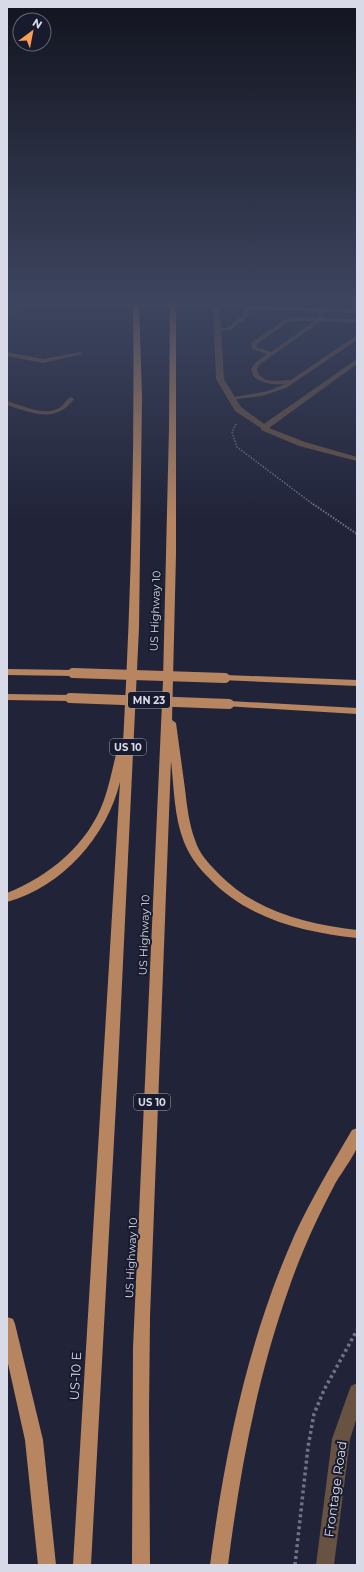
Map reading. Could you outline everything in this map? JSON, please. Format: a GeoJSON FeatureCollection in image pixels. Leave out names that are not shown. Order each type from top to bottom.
{"type":"FeatureCollection","features":[{"type":"Feature","properties":{"kind":"highway","name":"US Highway 10"},"geometry":{"type":"LineString","coordinates":[[103,1190],[111,1067],[134,628],[137,373]]}},
{"type":"Feature","properties":{"kind":"highway","name":"US Highway 10"},"geometry":{"type":"LineString","coordinates":[[141,1565],[142,1320],[151,1139],[173,490],[173,373]]}},
{"type":"Feature","properties":{"kind":"highway","name":"MN 23"},"geometry":{"type":"LineString","coordinates":[[7,672],[357,683]]}},
{"type":"Feature","properties":{"kind":"highway"},"geometry":{"type":"LineString","coordinates":[[166,693],[182,818],[188,838],[196,855],[210,873],[224,887],[261,910],[287,921],[312,928],[357,934]]}},
{"type":"Feature","properties":{"kind":"highway","name":"MN 23"},"geometry":{"type":"LineString","coordinates":[[7,697],[229,704],[357,711]]}},
{"type":"Feature","properties":{"kind":"highway"},"geometry":{"type":"LineString","coordinates":[[7,898],[54,874],[80,848],[97,827],[113,791],[129,717]]}},
{"type":"Feature","properties":{"kind":"highway"},"geometry":{"type":"LineString","coordinates":[[219,1565],[234,1469],[249,1395],[264,1339],[281,1289],[301,1242],[341,1159],[357,1134]]}},
{"type":"Feature","properties":{"kind":"highway","name":"US-10 E"},"geometry":{"type":"LineString","coordinates":[[82,1565],[103,1190]]}},
{"type":"Feature","properties":{"kind":"highway"},"geometry":{"type":"LineString","coordinates":[[7,1324],[34,1440],[46,1565]]}},
{"type":"Feature","properties":{"kind":"street"},"geometry":{"type":"LineString","coordinates":[[220,373],[220,379],[230,399],[252,420],[264,428],[302,444],[357,459]]}},
{"type":"Feature","properties":{"kind":"street"},"geometry":{"type":"LineString","coordinates":[[264,428],[341,373]]}},
{"type":"Feature","properties":{"kind":"street","name":"Frontage Road"},"geometry":{"type":"LineString","coordinates":[[325,1565],[341,1439],[357,1391]]}},
{"type":"Feature","properties":{"kind":"lane"},"geometry":{"type":"LineString","coordinates":[[255,373],[256,376],[264,381],[275,383],[292,382]]}},
{"type":"Feature","properties":{"kind":"lane"},"geometry":{"type":"LineString","coordinates":[[230,399],[276,391],[304,373]]}},
{"type":"Feature","properties":{"kind":"lane"},"geometry":{"type":"LineString","coordinates":[[7,403],[38,412],[51,413],[59,412],[68,406],[71,399]]}},
{"type":"Feature","properties":{"kind":"path"},"geometry":{"type":"LineString","coordinates":[[252,420],[236,424],[232,429],[232,436],[237,447],[357,534]]}},
{"type":"Feature","properties":{"kind":"path"},"geometry":{"type":"LineString","coordinates":[[295,1565],[308,1447],[314,1414],[324,1390],[357,1330]]}}]}
